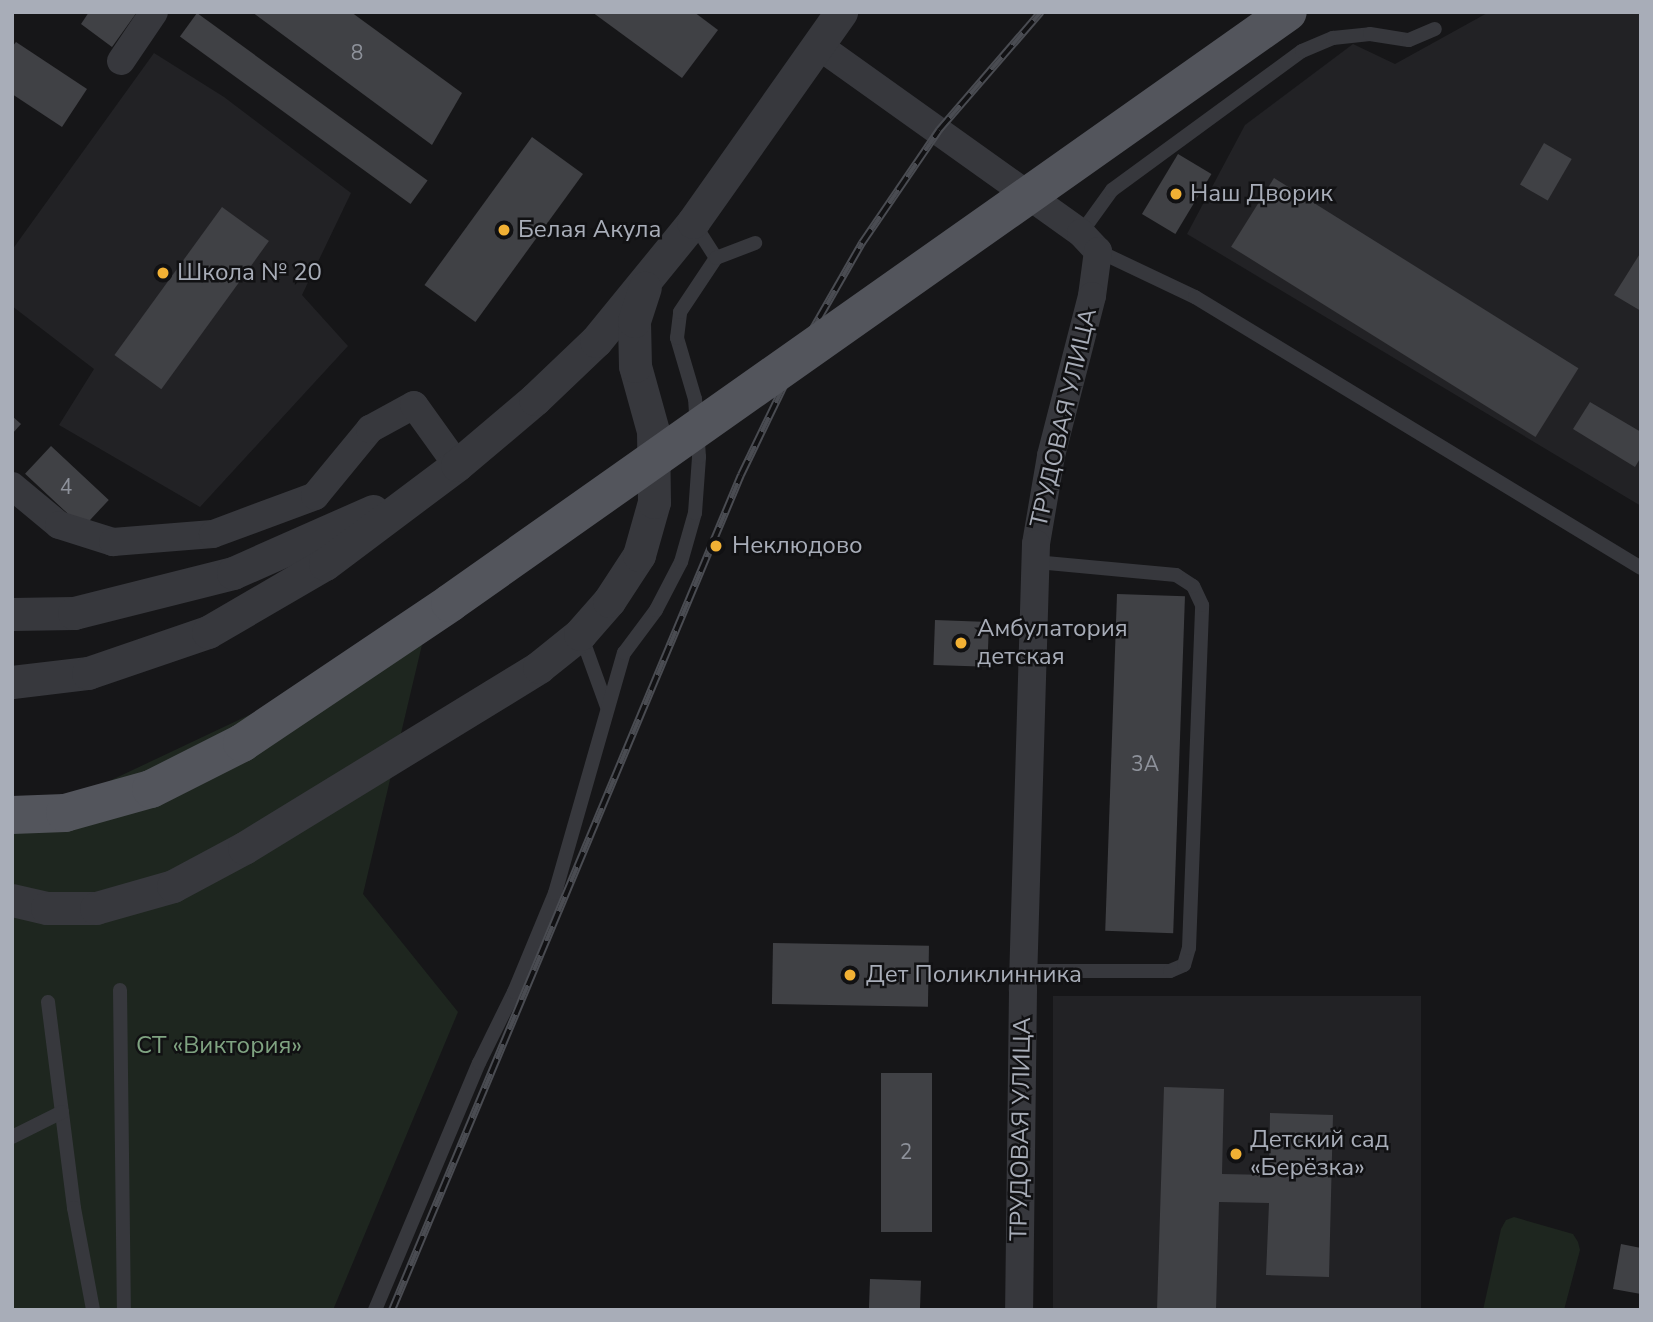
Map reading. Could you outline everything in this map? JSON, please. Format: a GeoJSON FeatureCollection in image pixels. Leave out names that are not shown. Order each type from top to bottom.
{"type":"FeatureCollection","features":[{"type":"Feature","properties":{"kind":"main road"},"geometry":{"type":"LineString","coordinates":[[12,815],[65,813],[150,789],[242,743],[450,603],[1288,12]]}},
{"type":"Feature","properties":{"kind":"street"},"geometry":{"type":"LineString","coordinates":[[121,61],[154,12]]}},
{"type":"Feature","properties":{"kind":"street"},"geometry":{"type":"LineString","coordinates":[[12,682],[88,673],[208,632],[325,564],[457,465],[535,399],[596,341],[693,222],[820,46],[840,12]]}},
{"type":"Feature","properties":{"kind":"street"},"geometry":{"type":"LineString","coordinates":[[820,46],[1089,242]]}},
{"type":"Feature","properties":{"kind":"street","name":"ТРУДОВАЯ УЛИЦА"},"geometry":{"type":"LineString","coordinates":[[1019,1310],[1024,971],[1035,562],[1051,456],[1092,296],[1089,242]]}},
{"type":"Feature","properties":{"kind":"street"},"geometry":{"type":"LineString","coordinates":[[12,900],[47,908],[96,908],[173,886],[244,848],[539,667],[580,634],[609,601],[639,555],[654,502],[653,431],[635,366],[634,321],[648,279]]}},
{"type":"Feature","properties":{"kind":"street"},"geometry":{"type":"LineString","coordinates":[[12,486],[59,525],[113,542],[213,534],[315,496],[370,429],[414,405],[457,465]]}},
{"type":"Feature","properties":{"kind":"street"},"geometry":{"type":"LineString","coordinates":[[12,614],[74,613],[233,573],[425,488]]}},
{"type":"Feature","properties":{"kind":"lane"},"geometry":{"type":"LineString","coordinates":[[1435,29],[1409,40],[1370,34],[1333,38],[1302,51],[1112,190],[1089,242],[1195,297],[1641,568]]}},
{"type":"Feature","properties":{"kind":"lane"},"geometry":{"type":"LineString","coordinates":[[693,222],[716,258]]}},
{"type":"Feature","properties":{"kind":"lane"},"geometry":{"type":"LineString","coordinates":[[376,1310],[479,1063],[514,992],[555,893],[624,653],[656,610],[681,562],[695,513],[699,457],[695,399],[677,338],[680,312],[716,258],[755,243]]}},
{"type":"Feature","properties":{"kind":"lane"},"geometry":{"type":"LineString","coordinates":[[1024,971],[1170,971],[1184,965],[1189,948],[1202,605],[1193,586],[1176,575],[1035,562]]}},
{"type":"Feature","properties":{"kind":"lane"},"geometry":{"type":"LineString","coordinates":[[580,634],[607,707]]}},
{"type":"Feature","properties":{"kind":"lane"},"geometry":{"type":"LineString","coordinates":[[120,990],[122,1309]]}},
{"type":"Feature","properties":{"kind":"lane"},"geometry":{"type":"LineString","coordinates":[[48,1002],[74,1208],[93,1310]]}},
{"type":"Feature","properties":{"kind":"lane"},"geometry":{"type":"LineString","coordinates":[[12,1137],[62,1112]]}},
{"type":"Feature","properties":{"kind":"shaded area"},"geometry":{"type":"Polygon","coordinates":[[[1489,12],[1641,12],[1641,506],[1187,234],[1245,125],[1353,44],[1395,64],[1489,12]]]}},
{"type":"Feature","properties":{"kind":"shaded area","name":"Школа № 20"},"geometry":{"type":"Polygon","coordinates":[[[154,53],[224,97],[351,193],[302,295],[348,346],[200,507],[59,425],[94,369],[12,306],[12,250],[154,53]]]}},
{"type":"Feature","properties":{"kind":"shaded area","name":"Детский сад «Берёзка»"},"geometry":{"type":"Polygon","coordinates":[[[1053,996],[1421,996],[1421,1310],[1053,1310],[1053,996]]]}},
{"type":"Feature","properties":{"kind":"green space","name":"СТ «Виктория»"},"geometry":{"type":"Polygon","coordinates":[[[425,632],[363,894],[458,1012],[333,1310],[12,1310],[12,827],[425,632]]]}},
{"type":"Feature","properties":{"kind":"green space"},"geometry":{"type":"Polygon","coordinates":[[[1514,1217],[1573,1234],[1578,1242],[1580,1250],[1564,1310],[1483,1310],[1501,1229],[1506,1220],[1514,1217]]]}},
{"type":"Feature","properties":{"kind":"building"},"geometry":{"type":"Polygon","coordinates":[[[89,12],[137,12],[112,47],[81,24],[89,12]]]}},
{"type":"Feature","properties":{"kind":"building"},"geometry":{"type":"Polygon","coordinates":[[[252,12],[351,12],[462,93],[432,145],[252,12]]]}},
{"type":"Feature","properties":{"kind":"building"},"geometry":{"type":"Polygon","coordinates":[[[592,12],[694,12],[718,30],[682,78],[592,12]]]}},
{"type":"Feature","properties":{"kind":"building"},"geometry":{"type":"Polygon","coordinates":[[[197,13],[428,181],[411,204],[180,36],[197,13]]]}},
{"type":"Feature","properties":{"kind":"building"},"geometry":{"type":"Polygon","coordinates":[[[16,42],[87,89],[62,127],[12,94],[12,47],[16,42]]]}},
{"type":"Feature","properties":{"kind":"building","name":"Белая Акула"},"geometry":{"type":"Polygon","coordinates":[[[532,137],[583,174],[475,322],[424,285],[532,137]]]}},
{"type":"Feature","properties":{"kind":"building"},"geometry":{"type":"Polygon","coordinates":[[[1544,143],[1572,159],[1548,201],[1520,185],[1544,143]]]}},
{"type":"Feature","properties":{"kind":"building","name":"Наш Дворик"},"geometry":{"type":"Polygon","coordinates":[[[1178,154],[1211,174],[1175,234],[1142,214],[1178,154]]]}},
{"type":"Feature","properties":{"kind":"building"},"geometry":{"type":"Polygon","coordinates":[[[1274,178],[1578,368],[1536,437],[1231,247],[1274,178]]]}},
{"type":"Feature","properties":{"kind":"building"},"geometry":{"type":"Polygon","coordinates":[[[222,207],[269,241],[161,389],[114,355],[222,207]]]}},
{"type":"Feature","properties":{"kind":"building"},"geometry":{"type":"Polygon","coordinates":[[[1641,252],[1641,311],[1614,295],[1641,252]]]}},
{"type":"Feature","properties":{"kind":"building"},"geometry":{"type":"Polygon","coordinates":[[[1590,402],[1641,432],[1641,457],[1635,467],[1573,429],[1590,402]]]}},
{"type":"Feature","properties":{"kind":"building"},"geometry":{"type":"Polygon","coordinates":[[[12,416],[21,424],[12,434],[12,416]]]}},
{"type":"Feature","properties":{"kind":"building"},"geometry":{"type":"Polygon","coordinates":[[[51,446],[109,500],[83,528],[25,474],[51,446]]]}},
{"type":"Feature","properties":{"kind":"building"},"geometry":{"type":"Polygon","coordinates":[[[1117,594],[1185,596],[1173,933],[1105,931],[1117,594]]]}},
{"type":"Feature","properties":{"kind":"building","name":"Амбулатория детская"},"geometry":{"type":"Polygon","coordinates":[[[935,620],[989,622],[987,667],[933,665],[935,620]]]}},
{"type":"Feature","properties":{"kind":"building","name":"Дет Поликлинника"},"geometry":{"type":"Polygon","coordinates":[[[773,943],[929,946],[928,1007],[772,1004],[773,943]]]}},
{"type":"Feature","properties":{"kind":"building"},"geometry":{"type":"Polygon","coordinates":[[[881,1073],[932,1073],[932,1232],[881,1232],[881,1073]]]}},
{"type":"Feature","properties":{"kind":"building"},"geometry":{"type":"Polygon","coordinates":[[[1164,1087],[1224,1089],[1222,1174],[1269,1175],[1270,1113],[1333,1115],[1329,1277],[1266,1275],[1269,1203],[1219,1202],[1216,1310],[1157,1310],[1164,1087]]]}},
{"type":"Feature","properties":{"kind":"building"},"geometry":{"type":"Polygon","coordinates":[[[1621,1244],[1641,1248],[1641,1294],[1613,1289],[1621,1244]]]}},
{"type":"Feature","properties":{"kind":"building"},"geometry":{"type":"Polygon","coordinates":[[[870,1279],[921,1281],[920,1310],[869,1310],[870,1279]]]}},
{"type":"Feature","properties":{"kind":"railway"},"geometry":{"type":"LineString","coordinates":[[392,1310],[741,475],[803,346],[862,243],[939,130],[1041,12]]}},
{"type":"Feature","properties":{"kind":"place","name":"Наш Дворик"},"geometry":{"type":"Point","coordinates":[1176,194]}},
{"type":"Feature","properties":{"kind":"place","name":"Белая Акула"},"geometry":{"type":"Point","coordinates":[504,230]}},
{"type":"Feature","properties":{"kind":"place","name":"Школа № 20"},"geometry":{"type":"Point","coordinates":[163,273]}},
{"type":"Feature","properties":{"kind":"place","name":"Неклюдово"},"geometry":{"type":"Point","coordinates":[716,546]}},
{"type":"Feature","properties":{"kind":"place","name":"Амбулатория детская"},"geometry":{"type":"Point","coordinates":[961,643]}},
{"type":"Feature","properties":{"kind":"place","name":"Дет Поликлинника"},"geometry":{"type":"Point","coordinates":[850,975]}},
{"type":"Feature","properties":{"kind":"place","name":"Детский сад «Берёзка»"},"geometry":{"type":"Point","coordinates":[1236,1154]}}]}
